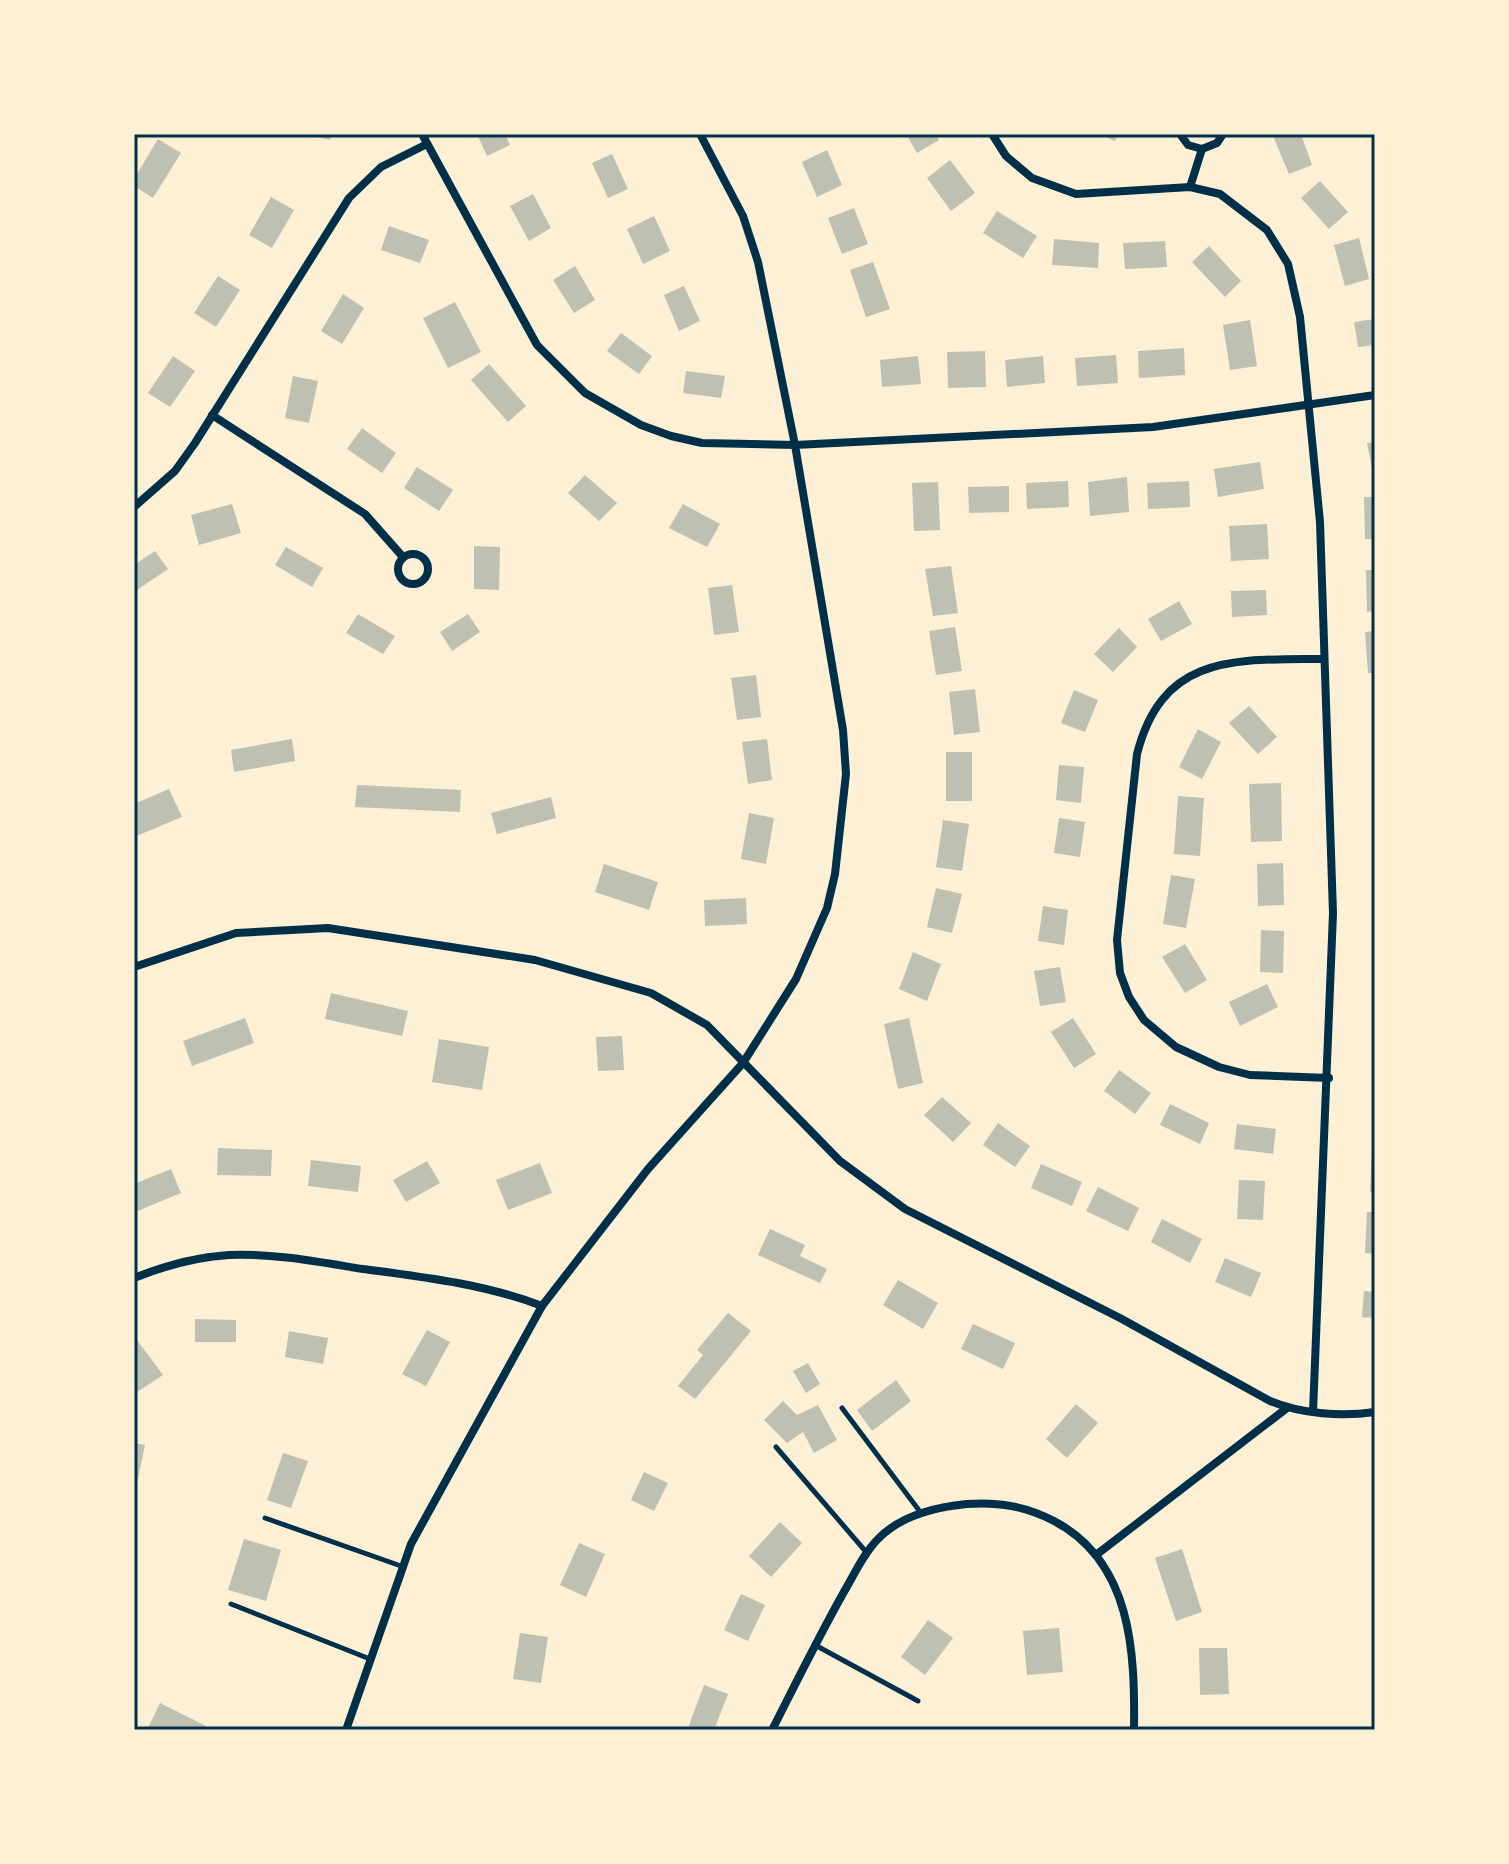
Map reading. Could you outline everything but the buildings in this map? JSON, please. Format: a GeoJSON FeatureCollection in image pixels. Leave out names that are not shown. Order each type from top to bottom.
{"type":"FeatureCollection","features":[{"type":"Feature","properties":{"kind":"street"},"geometry":{"type":"LineString","coordinates":[[422,134],[537,345],[585,393],[641,425],[671,436],[702,443],[795,445],[1153,427],[1375,395]]}},
{"type":"Feature","properties":{"kind":"street"},"geometry":{"type":"LineString","coordinates":[[346,1730],[401,1566],[542,1306],[648,1169],[743,1063],[796,979],[813,944],[835,874],[846,774],[843,730],[795,445],[758,262],[743,216],[700,134]]}},
{"type":"Feature","properties":{"kind":"street"},"geometry":{"type":"LineString","coordinates":[[992,134],[1006,156],[1032,178],[1076,194],[1190,187],[1220,194],[1267,230],[1288,264],[1300,317],[1320,522],[1333,913],[1329,1078],[1313,1412]]}},
{"type":"Feature","properties":{"kind":"street"},"geometry":{"type":"LineString","coordinates":[[1180,134],[1188,145],[1202,149],[1217,143],[1223,134]]}},
{"type":"Feature","properties":{"kind":"street"},"geometry":{"type":"LineString","coordinates":[[134,507],[175,471],[349,198],[381,167],[427,144]]}},
{"type":"Feature","properties":{"kind":"street"},"geometry":{"type":"LineString","coordinates":[[1190,187],[1202,149]]}},
{"type":"Feature","properties":{"kind":"street"},"geometry":{"type":"LineString","coordinates":[[212,415],[365,514],[403,557]]}},
{"type":"Feature","properties":{"kind":"street"},"geometry":{"type":"LineString","coordinates":[[1324,659],[1231,661],[1183,679],[1161,697],[1144,724],[1137,754],[1117,940],[1120,973],[1129,997],[1144,1020],[1176,1047],[1250,1075],[1329,1078]]}},
{"type":"Feature","properties":{"kind":"street"},"geometry":{"type":"LineString","coordinates":[[134,967],[251,930],[355,930],[535,960],[651,993],[707,1025],[840,1161],[905,1209],[1120,1318],[1287,1408],[1313,1412],[1375,1412]]}},
{"type":"Feature","properties":{"kind":"street"},"geometry":{"type":"LineString","coordinates":[[134,1278],[198,1258],[232,1255],[304,1260],[432,1279],[512,1294],[542,1306]]}},
{"type":"Feature","properties":{"kind":"street"},"geometry":{"type":"LineString","coordinates":[[1096,1555],[1287,1408]]}},
{"type":"Feature","properties":{"kind":"street"},"geometry":{"type":"LineString","coordinates":[[772,1730],[867,1553],[896,1524],[921,1513],[956,1505],[1008,1504],[1037,1512],[1064,1527],[1096,1555],[1121,1597],[1133,1654],[1134,1730]]}},
{"type":"Feature","properties":{"kind":"lane"},"geometry":{"type":"LineString","coordinates":[[842,1408],[921,1513]]}},
{"type":"Feature","properties":{"kind":"lane"},"geometry":{"type":"LineString","coordinates":[[776,1447],[867,1553]]}},
{"type":"Feature","properties":{"kind":"lane"},"geometry":{"type":"LineString","coordinates":[[265,1518],[401,1566]]}},
{"type":"Feature","properties":{"kind":"lane"},"geometry":{"type":"LineString","coordinates":[[231,1604],[370,1659]]}},
{"type":"Feature","properties":{"kind":"lane"},"geometry":{"type":"LineString","coordinates":[[815,1645],[918,1701]]}}]}
